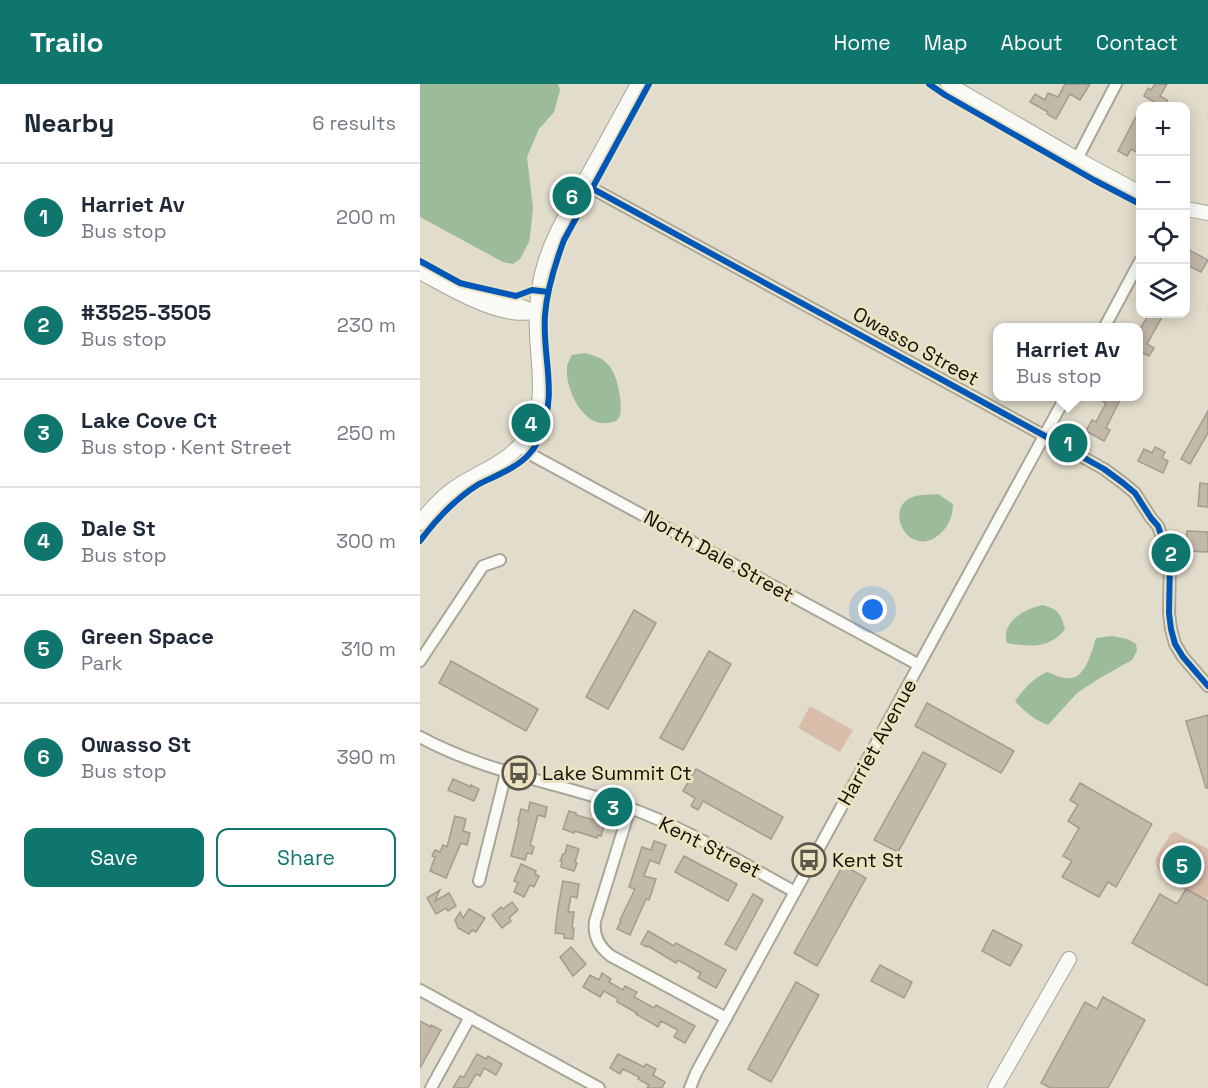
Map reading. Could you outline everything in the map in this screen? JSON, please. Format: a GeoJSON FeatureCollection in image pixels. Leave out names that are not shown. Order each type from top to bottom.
{"type":"FeatureCollection","features":[{"type":"Feature","properties":{"kind":"street"},"geometry":{"type":"LineString","coordinates":[[420,523],[444,496],[506,458],[520,446],[533,426],[540,402],[536,312],[538,291],[546,260],[560,227],[638,84]]}},
{"type":"Feature","properties":{"kind":"street"},"geometry":{"type":"LineString","coordinates":[[948,84],[1136,191]]}},
{"type":"Feature","properties":{"kind":"street"},"geometry":{"type":"LineString","coordinates":[[1077,159],[1116,84]]}},
{"type":"Feature","properties":{"kind":"street","name":"Owasso Street"},"geometry":{"type":"LineString","coordinates":[[584,184],[1045,436],[1104,469],[1123,483],[1135,493],[1158,526],[1170,561],[1169,613],[1175,644],[1208,686]]}},
{"type":"Feature","properties":{"kind":"street"},"geometry":{"type":"LineString","coordinates":[[1190,210],[1208,213]]}},
{"type":"Feature","properties":{"kind":"street"},"geometry":{"type":"LineString","coordinates":[[1106,323],[1138,264]]}},
{"type":"Feature","properties":{"kind":"street"},"geometry":{"type":"LineString","coordinates":[[420,272],[454,291],[490,294],[536,312]]}},
{"type":"Feature","properties":{"kind":"street","name":"Harriet Avenue"},"geometry":{"type":"LineString","coordinates":[[690,1088],[696,1072],[1063,401]]}},
{"type":"Feature","properties":{"kind":"street","name":"North Dale Street"},"geometry":{"type":"LineString","coordinates":[[520,446],[530,454],[919,665]]}},
{"type":"Feature","properties":{"kind":"street"},"geometry":{"type":"LineString","coordinates":[[420,661],[483,566],[500,560]]}},
{"type":"Feature","properties":{"kind":"street","name":"Kent Street"},"geometry":{"type":"LineString","coordinates":[[420,737],[456,755],[506,773],[590,794],[630,808],[696,838],[795,892]]}},
{"type":"Feature","properties":{"kind":"street"},"geometry":{"type":"LineString","coordinates":[[479,881],[506,773]]}},
{"type":"Feature","properties":{"kind":"street"},"geometry":{"type":"LineString","coordinates":[[630,808],[595,921],[599,944],[611,956],[726,1018]]}},
{"type":"Feature","properties":{"kind":"street"},"geometry":{"type":"LineString","coordinates":[[995,1088],[1069,959]]}},
{"type":"Feature","properties":{"kind":"street"},"geometry":{"type":"LineString","coordinates":[[420,990],[595,1087]]}},
{"type":"Feature","properties":{"kind":"street"},"geometry":{"type":"LineString","coordinates":[[431,1088],[470,1017]]}},
{"type":"Feature","properties":{"kind":"shaded area"},"geometry":{"type":"Polygon","coordinates":[[[420,84],[558,84],[560,90],[554,112],[539,129],[527,157],[533,208],[530,236],[520,259],[513,264],[503,262],[420,217],[420,84]]]}},
{"type":"Feature","properties":{"kind":"shaded area"},"geometry":{"type":"Polygon","coordinates":[[[585,353],[606,362],[615,376],[621,407],[620,416],[614,422],[597,422],[590,418],[583,412],[572,395],[567,376],[568,365],[572,355],[585,353]]]}},
{"type":"Feature","properties":{"kind":"shaded area"},"geometry":{"type":"Polygon","coordinates":[[[938,494],[953,504],[948,524],[940,534],[929,540],[919,541],[910,537],[900,522],[899,513],[903,504],[910,498],[920,495],[938,494]]]}},
{"type":"Feature","properties":{"kind":"shaded area"},"geometry":{"type":"Polygon","coordinates":[[[1043,605],[1056,611],[1060,616],[1065,629],[1059,636],[1039,645],[1007,643],[1007,629],[1011,623],[1029,609],[1043,605]]]}},
{"type":"Feature","properties":{"kind":"shaded area"},"geometry":{"type":"Polygon","coordinates":[[[1112,636],[1128,639],[1136,644],[1137,651],[1132,660],[1077,693],[1048,725],[1038,721],[1015,701],[1025,688],[1042,674],[1047,672],[1064,678],[1073,678],[1078,675],[1090,658],[1096,638],[1112,636]]]}},
{"type":"Feature","properties":{"kind":"shaded area"},"geometry":{"type":"Polygon","coordinates":[[[810,706],[853,730],[840,752],[798,728],[810,706]]]}},
{"type":"Feature","properties":{"kind":"shaded area"},"geometry":{"type":"Polygon","coordinates":[[[1175,832],[1208,849],[1208,896],[1206,900],[1175,884],[1156,866],[1159,853],[1171,834],[1175,832]]]}},
{"type":"Feature","properties":{"kind":"building"},"geometry":{"type":"Polygon","coordinates":[[[1065,84],[1090,84],[1080,100],[1070,94],[1056,119],[1030,102],[1035,94],[1045,100],[1048,93],[1058,97],[1065,84]]]}},
{"type":"Feature","properties":{"kind":"building"},"geometry":{"type":"Polygon","coordinates":[[[1155,84],[1167,84],[1160,96],[1168,102],[1154,102],[1144,96],[1148,88],[1151,90],[1155,84]]]}},
{"type":"Feature","properties":{"kind":"building"},"geometry":{"type":"Polygon","coordinates":[[[1136,117],[1136,152],[1131,149],[1127,156],[1118,151],[1136,117]]]}},
{"type":"Feature","properties":{"kind":"building"},"geometry":{"type":"Polygon","coordinates":[[[1190,251],[1208,260],[1201,272],[1190,266],[1190,251]]]}},
{"type":"Feature","properties":{"kind":"building"},"geometry":{"type":"Polygon","coordinates":[[[1147,318],[1161,318],[1147,344],[1154,348],[1149,356],[1143,353],[1143,324],[1147,318]]]}},
{"type":"Feature","properties":{"kind":"building"},"geometry":{"type":"Polygon","coordinates":[[[1103,401],[1120,401],[1106,428],[1110,430],[1104,441],[1086,431],[1092,420],[1096,422],[1106,403],[1103,401]]]}},
{"type":"Feature","properties":{"kind":"building"},"geometry":{"type":"Polygon","coordinates":[[[1208,411],[1208,433],[1190,464],[1181,459],[1208,411]]]}},
{"type":"Feature","properties":{"kind":"building"},"geometry":{"type":"Polygon","coordinates":[[[1155,447],[1165,452],[1162,458],[1168,461],[1163,473],[1138,461],[1144,449],[1152,453],[1155,447]]]}},
{"type":"Feature","properties":{"kind":"building"},"geometry":{"type":"Polygon","coordinates":[[[1200,483],[1208,484],[1208,507],[1198,506],[1200,483]]]}},
{"type":"Feature","properties":{"kind":"building"},"geometry":{"type":"Polygon","coordinates":[[[1187,531],[1208,532],[1208,552],[1186,551],[1187,531]]]}},
{"type":"Feature","properties":{"kind":"building"},"geometry":{"type":"Polygon","coordinates":[[[634,610],[656,623],[608,709],[586,697],[634,610]]]}},
{"type":"Feature","properties":{"kind":"building"},"geometry":{"type":"Polygon","coordinates":[[[709,651],[731,664],[683,750],[660,738],[709,651]]]}},
{"type":"Feature","properties":{"kind":"building"},"geometry":{"type":"Polygon","coordinates":[[[451,661],[538,709],[526,731],[439,683],[451,661]]]}},
{"type":"Feature","properties":{"kind":"building"},"geometry":{"type":"Polygon","coordinates":[[[927,703],[1014,751],[1001,773],[915,726],[927,703]]]}},
{"type":"Feature","properties":{"kind":"building"},"geometry":{"type":"Polygon","coordinates":[[[1208,715],[1208,788],[1206,788],[1186,721],[1208,715]]]}},
{"type":"Feature","properties":{"kind":"building"},"geometry":{"type":"Polygon","coordinates":[[[923,752],[946,764],[898,852],[874,840],[923,752]]]}},
{"type":"Feature","properties":{"kind":"building"},"geometry":{"type":"Polygon","coordinates":[[[696,769],[783,817],[771,839],[703,801],[698,810],[691,806],[695,798],[683,791],[696,769]]]}},
{"type":"Feature","properties":{"kind":"building"},"geometry":{"type":"Polygon","coordinates":[[[453,779],[479,789],[474,801],[448,790],[453,779]]]}},
{"type":"Feature","properties":{"kind":"building"},"geometry":{"type":"Polygon","coordinates":[[[1080,783],[1152,824],[1116,887],[1108,882],[1099,897],[1062,877],[1072,861],[1063,856],[1079,828],[1068,821],[1078,805],[1070,800],[1080,783]]]}},
{"type":"Feature","properties":{"kind":"building"},"geometry":{"type":"Polygon","coordinates":[[[530,802],[547,807],[545,817],[538,815],[530,845],[534,847],[532,854],[527,853],[525,860],[511,856],[521,809],[528,811],[530,802]]]}},
{"type":"Feature","properties":{"kind":"building"},"geometry":{"type":"Polygon","coordinates":[[[569,811],[605,823],[601,836],[598,835],[597,838],[563,829],[569,811]]]}},
{"type":"Feature","properties":{"kind":"building"},"geometry":{"type":"Polygon","coordinates":[[[455,816],[466,819],[463,831],[470,833],[467,845],[461,843],[446,878],[430,871],[435,857],[432,856],[435,850],[440,852],[443,845],[447,847],[455,816]]]}},
{"type":"Feature","properties":{"kind":"building"},"geometry":{"type":"Polygon","coordinates":[[[654,841],[666,845],[659,864],[650,860],[644,876],[656,879],[649,900],[646,899],[630,935],[617,929],[635,889],[629,887],[642,847],[651,850],[654,841]]]}},
{"type":"Feature","properties":{"kind":"building"},"geometry":{"type":"Polygon","coordinates":[[[567,845],[579,849],[574,871],[561,867],[562,861],[560,861],[567,845]]]}},
{"type":"Feature","properties":{"kind":"building"},"geometry":{"type":"Polygon","coordinates":[[[684,856],[737,884],[728,901],[675,872],[684,856]]]}},
{"type":"Feature","properties":{"kind":"building"},"geometry":{"type":"Polygon","coordinates":[[[521,864],[536,871],[535,874],[539,876],[534,887],[530,885],[524,897],[514,892],[518,883],[514,881],[521,864]]]}},
{"type":"Feature","properties":{"kind":"building"},"geometry":{"type":"Polygon","coordinates":[[[843,865],[866,878],[817,966],[794,953],[843,865]]]}},
{"type":"Feature","properties":{"kind":"building"},"geometry":{"type":"Polygon","coordinates":[[[563,881],[579,884],[577,898],[571,896],[568,912],[574,912],[573,939],[564,938],[564,934],[555,933],[563,881]]]}},
{"type":"Feature","properties":{"kind":"building"},"geometry":{"type":"Polygon","coordinates":[[[1186,889],[1208,901],[1208,986],[1132,943],[1160,894],[1177,904],[1186,889]]]}},
{"type":"Feature","properties":{"kind":"building"},"geometry":{"type":"Polygon","coordinates":[[[440,890],[435,901],[449,893],[456,906],[448,911],[446,908],[436,914],[427,898],[440,890]]]}},
{"type":"Feature","properties":{"kind":"building"},"geometry":{"type":"Polygon","coordinates":[[[753,894],[763,900],[736,950],[725,944],[753,894]]]}},
{"type":"Feature","properties":{"kind":"building"},"geometry":{"type":"Polygon","coordinates":[[[512,902],[518,910],[509,918],[511,921],[502,928],[492,915],[501,907],[503,909],[512,902]]]}},
{"type":"Feature","properties":{"kind":"building"},"geometry":{"type":"Polygon","coordinates":[[[469,909],[485,918],[476,932],[472,930],[469,934],[458,928],[455,920],[460,912],[463,918],[469,909]]]}},
{"type":"Feature","properties":{"kind":"building"},"geometry":{"type":"Polygon","coordinates":[[[993,930],[1022,945],[1010,966],[982,951],[993,930]]]}},
{"type":"Feature","properties":{"kind":"building"},"geometry":{"type":"Polygon","coordinates":[[[648,931],[726,970],[716,988],[698,978],[701,973],[678,960],[676,963],[641,944],[648,931]]]}},
{"type":"Feature","properties":{"kind":"building"},"geometry":{"type":"Polygon","coordinates":[[[571,947],[586,964],[573,976],[560,957],[571,947]]]}},
{"type":"Feature","properties":{"kind":"building"},"geometry":{"type":"Polygon","coordinates":[[[880,965],[912,982],[904,998],[871,981],[880,965]]]}},
{"type":"Feature","properties":{"kind":"building"},"geometry":{"type":"Polygon","coordinates":[[[602,973],[611,979],[609,982],[623,990],[625,986],[637,992],[634,997],[654,1008],[656,1005],[695,1026],[685,1043],[674,1037],[678,1030],[661,1021],[658,1027],[617,1002],[618,999],[604,991],[600,997],[583,987],[590,975],[599,980],[602,973]]]}},
{"type":"Feature","properties":{"kind":"building"},"geometry":{"type":"Polygon","coordinates":[[[796,982],[819,995],[771,1082],[748,1069],[796,982]]]}},
{"type":"Feature","properties":{"kind":"building"},"geometry":{"type":"Polygon","coordinates":[[[1103,997],[1145,1020],[1108,1088],[1050,1088],[1041,1083],[1085,1002],[1097,1009],[1103,997]]]}},
{"type":"Feature","properties":{"kind":"building"},"geometry":{"type":"Polygon","coordinates":[[[420,1021],[441,1030],[420,1068],[420,1021]]]}},
{"type":"Feature","properties":{"kind":"building"},"geometry":{"type":"Polygon","coordinates":[[[477,1054],[486,1059],[488,1056],[502,1064],[496,1075],[484,1068],[480,1076],[476,1074],[468,1088],[453,1088],[460,1076],[464,1077],[477,1054]]]}},
{"type":"Feature","properties":{"kind":"building"},"geometry":{"type":"Polygon","coordinates":[[[618,1054],[644,1067],[646,1064],[656,1069],[653,1075],[665,1082],[662,1088],[647,1088],[649,1085],[638,1079],[639,1077],[623,1069],[620,1074],[610,1068],[618,1054]]]}},
{"type":"Feature","properties":{"kind":"cycle path"},"geometry":{"type":"LineString","coordinates":[[420,541],[462,496],[479,484],[520,463],[536,444],[548,406],[545,315],[555,267],[564,240],[649,84]]}},
{"type":"Feature","properties":{"kind":"cycle path"},"geometry":{"type":"LineString","coordinates":[[929,84],[1136,202]]}},
{"type":"Feature","properties":{"kind":"cycle path"},"geometry":{"type":"LineString","coordinates":[[584,184],[1045,436],[1104,469],[1123,483],[1135,493],[1158,526],[1170,561],[1169,613],[1175,644],[1208,686]]}},
{"type":"Feature","properties":{"kind":"cycle path"},"geometry":{"type":"LineString","coordinates":[[420,261],[468,285],[516,296],[532,290],[548,292]]}},
{"type":"Feature","properties":{"kind":"place","name":"Owasso St"},"geometry":{"type":"Point","coordinates":[572,196]}},
{"type":"Feature","properties":{"kind":"place","name":"Dale St"},"geometry":{"type":"Point","coordinates":[531,423]}},
{"type":"Feature","properties":{"kind":"place","name":"Harriet Av"},"geometry":{"type":"Point","coordinates":[1068,443]}},
{"type":"Feature","properties":{"kind":"place","name":"#3525-3505"},"geometry":{"type":"Point","coordinates":[1171,553]}},
{"type":"Feature","properties":{"kind":"place","name":"Lake Summit Ct"},"geometry":{"type":"Point","coordinates":[519,773]}},
{"type":"Feature","properties":{"kind":"place","name":"Lake Cove Ct"},"geometry":{"type":"Point","coordinates":[613,807]}},
{"type":"Feature","properties":{"kind":"place","name":"Kent St"},"geometry":{"type":"Point","coordinates":[809,860]}},
{"type":"Feature","properties":{"kind":"place","name":"Green Space"},"geometry":{"type":"Point","coordinates":[1182,865]}}]}
